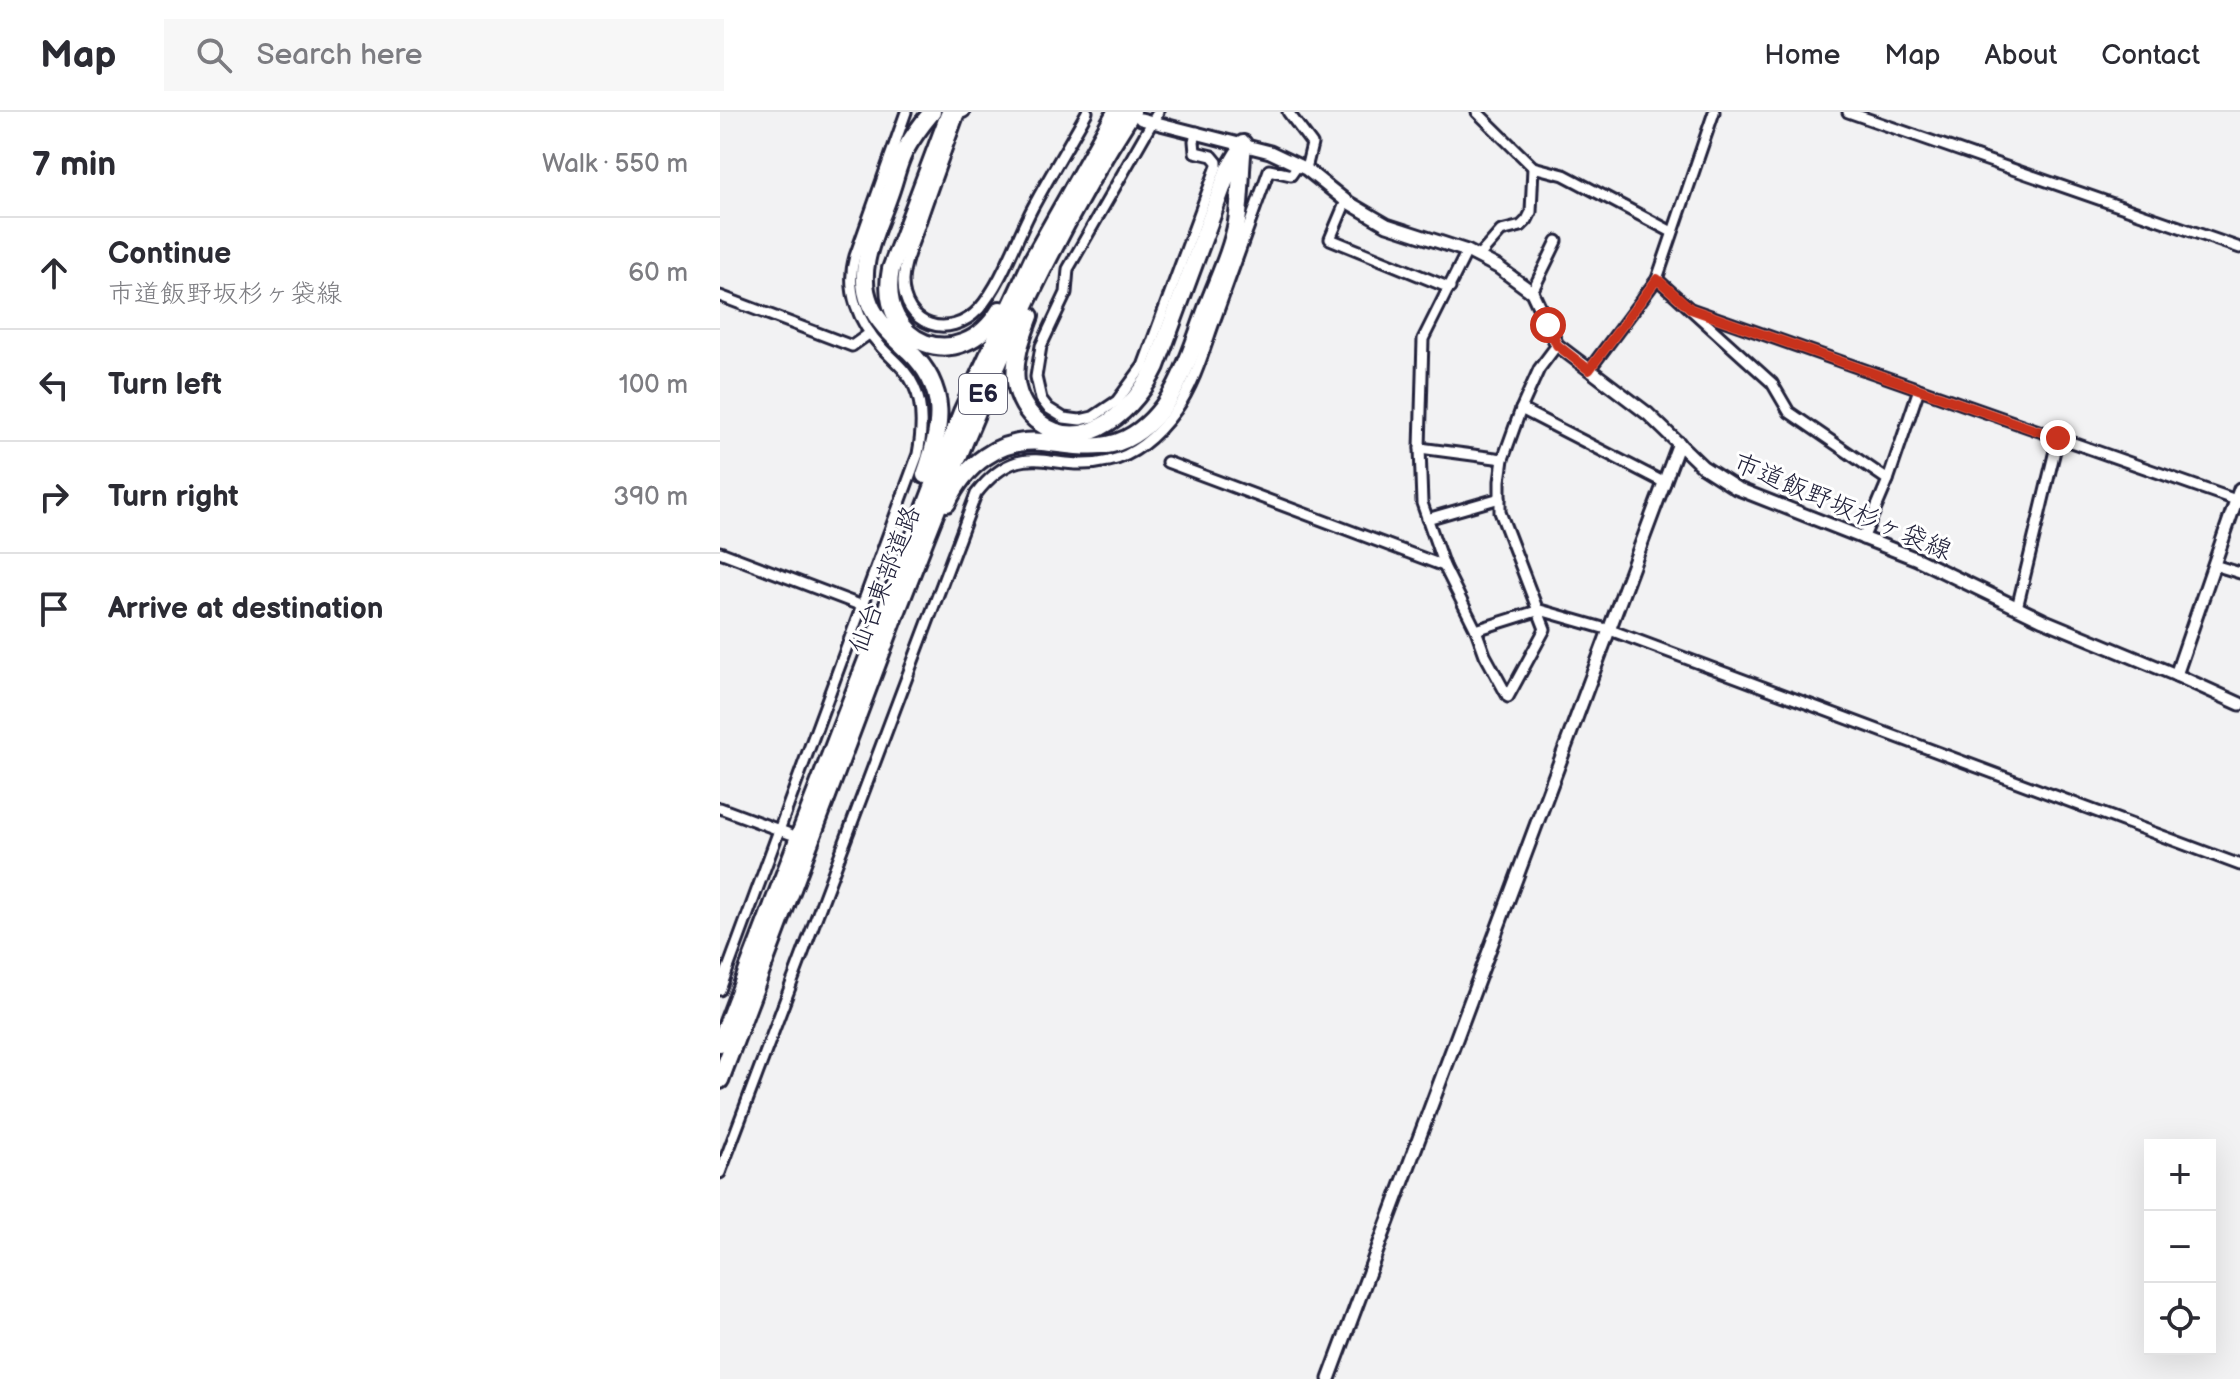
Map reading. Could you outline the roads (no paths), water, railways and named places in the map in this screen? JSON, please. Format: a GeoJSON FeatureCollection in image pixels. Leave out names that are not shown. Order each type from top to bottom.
{"type":"FeatureCollection","features":[{"type":"Feature","properties":{"kind":"highway"},"geometry":{"type":"LineString","coordinates":[[874,653],[932,456],[939,410],[936,390],[928,372],[881,322],[871,305],[865,284],[866,263],[905,151],[932,112]]}},
{"type":"Feature","properties":{"kind":"highway"},"geometry":{"type":"LineString","coordinates":[[950,112],[889,282],[890,304],[900,325],[908,334],[929,345],[964,344],[984,332],[1057,201],[1093,150]]}},
{"type":"Feature","properties":{"kind":"highway","name":"仙台東部道路"},"geometry":{"type":"LineString","coordinates":[[720,1080],[944,454],[982,364],[1033,259],[1116,112]]}},
{"type":"Feature","properties":{"kind":"highway","name":"仙台東部道路"},"geometry":{"type":"LineString","coordinates":[[720,1043],[874,653],[995,369],[1045,263],[1111,145],[1146,116]]}},
{"type":"Feature","properties":{"kind":"highway"},"geometry":{"type":"LineString","coordinates":[[874,653],[950,497],[980,460],[1002,446],[1014,443],[1097,447],[1119,442],[1139,431],[1166,401],[1185,368],[1234,233],[1243,144]]}},
{"type":"Feature","properties":{"kind":"highway"},"geometry":{"type":"LineString","coordinates":[[1111,145],[1030,316],[1016,362],[1016,382],[1025,408],[1046,427],[1064,434],[1081,434],[1107,424],[1131,402],[1152,375],[1229,169],[1243,144]]}},
{"type":"Feature","properties":{"kind":"street"},"geometry":{"type":"LineString","coordinates":[[720,990],[786,832],[868,608],[916,464],[921,434],[916,388],[908,374],[870,333],[853,299],[854,261],[906,112]]}},
{"type":"Feature","properties":{"kind":"street"},"geometry":{"type":"LineString","coordinates":[[964,112],[959,114],[903,277],[905,299],[913,313],[921,320],[941,327],[963,321],[976,312],[986,299],[1087,112]]}},
{"type":"Feature","properties":{"kind":"street"},"geometry":{"type":"LineString","coordinates":[[720,1173],[976,494],[997,470],[1015,461],[1035,459],[1085,464],[1108,461],[1129,453],[1149,440],[1176,410],[1197,369],[1269,170],[1291,175],[1302,167],[1312,144],[1288,112]]}},
{"type":"Feature","properties":{"kind":"street"},"geometry":{"type":"LineString","coordinates":[[1477,112],[1533,167],[1564,175],[1672,232]]}},
{"type":"Feature","properties":{"kind":"street"},"geometry":{"type":"LineString","coordinates":[[1589,370],[1657,279],[1714,112]]}},
{"type":"Feature","properties":{"kind":"street"},"geometry":{"type":"LineString","coordinates":[[1848,112],[2240,248]]}},
{"type":"Feature","properties":{"kind":"street"},"geometry":{"type":"LineString","coordinates":[[1146,116],[1068,269],[1066,293],[1041,346],[1036,366],[1038,389],[1048,408],[1064,418],[1080,420],[1103,412],[1117,401],[1143,366],[1217,166],[1212,156],[1195,152],[1197,132]]}},
{"type":"Feature","properties":{"kind":"street","name":"市道飯野坂杉ヶ袋線"},"geometry":{"type":"LineString","coordinates":[[1146,116],[1243,144],[1302,167],[1346,201],[1387,225],[1472,254],[1498,267],[1532,292],[1557,345],[1648,414],[1703,467],[1736,488],[1917,559],[2017,608],[2240,704]]}},
{"type":"Feature","properties":{"kind":"street"},"geometry":{"type":"LineString","coordinates":[[1533,167],[1531,212],[1527,220],[1521,226],[1501,231],[1472,254],[1423,339],[1422,503],[1444,566],[1508,697],[1545,629],[1500,512],[1503,459],[1539,369],[1557,345]]}},
{"type":"Feature","properties":{"kind":"street"},"geometry":{"type":"LineString","coordinates":[[1346,201],[1330,239],[1450,288]]}},
{"type":"Feature","properties":{"kind":"street"},"geometry":{"type":"LineString","coordinates":[[1532,292],[1557,241]]}},
{"type":"Feature","properties":{"kind":"street"},"geometry":{"type":"LineString","coordinates":[[1657,279],[1772,383],[1789,412],[1888,480]]}},
{"type":"Feature","properties":{"kind":"street"},"geometry":{"type":"LineString","coordinates":[[720,296],[852,346],[870,333]]}},
{"type":"Feature","properties":{"kind":"street"},"geometry":{"type":"LineString","coordinates":[[1691,309],[2058,438],[2238,494],[2176,675]]}},
{"type":"Feature","properties":{"kind":"street"},"geometry":{"type":"LineString","coordinates":[[1863,539],[1888,480],[1919,389]]}},
{"type":"Feature","properties":{"kind":"street"},"geometry":{"type":"LineString","coordinates":[[1521,409],[1665,483]]}},
{"type":"Feature","properties":{"kind":"street"},"geometry":{"type":"LineString","coordinates":[[2017,608],[2058,438]]}},
{"type":"Feature","properties":{"kind":"street"},"geometry":{"type":"LineString","coordinates":[[1329,1379],[1679,443]]}},
{"type":"Feature","properties":{"kind":"street"},"geometry":{"type":"LineString","coordinates":[[1420,448],[1503,459]]}},
{"type":"Feature","properties":{"kind":"street"},"geometry":{"type":"LineString","coordinates":[[1167,462],[1444,566]]}},
{"type":"Feature","properties":{"kind":"street"},"geometry":{"type":"LineString","coordinates":[[1427,519],[1500,498]]}},
{"type":"Feature","properties":{"kind":"street"},"geometry":{"type":"LineString","coordinates":[[720,552],[868,608]]}},
{"type":"Feature","properties":{"kind":"street"},"geometry":{"type":"LineString","coordinates":[[2214,565],[2240,573]]}},
{"type":"Feature","properties":{"kind":"street"},"geometry":{"type":"LineString","coordinates":[[1476,630],[1540,610],[1610,630],[2240,865]]}},
{"type":"Feature","properties":{"kind":"street"},"geometry":{"type":"LineString","coordinates":[[720,808],[786,832]]}}]}
